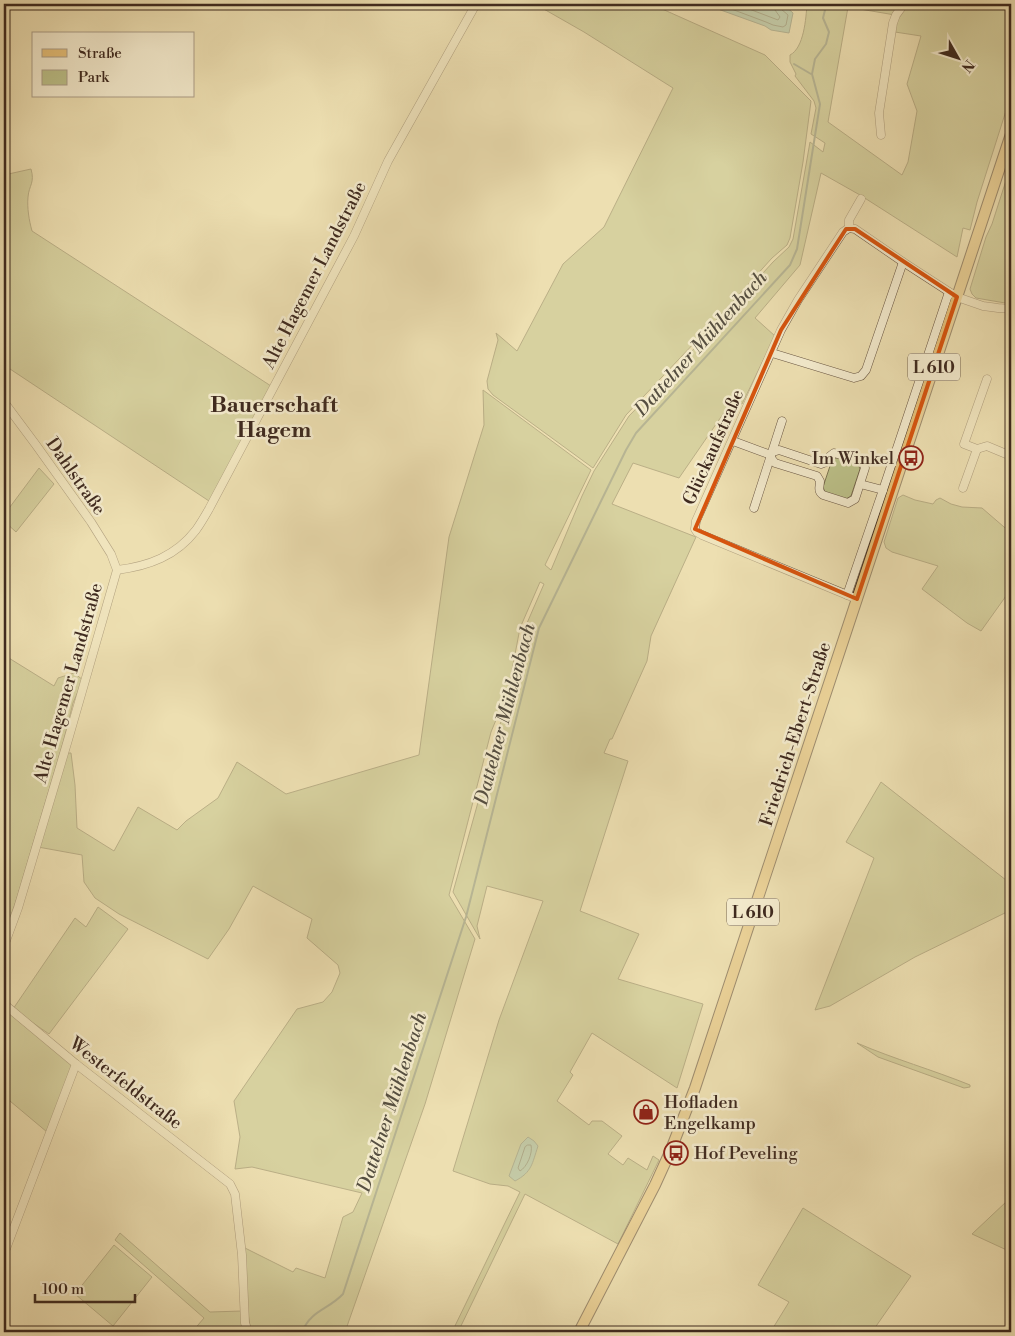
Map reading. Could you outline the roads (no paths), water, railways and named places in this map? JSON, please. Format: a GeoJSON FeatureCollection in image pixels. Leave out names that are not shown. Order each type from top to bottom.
{"type":"FeatureCollection","features":[{"type":"Feature","properties":{"kind":"main road","name":"Friedrich-Ebert-Straße"},"geometry":{"type":"LineString","coordinates":[[579,1332],[655,1185],[678,1134],[857,599],[953,294],[1011,134]]}},
{"type":"Feature","properties":{"kind":"street","name":"Alte Hagemer Landstraße"},"geometry":{"type":"LineString","coordinates":[[4,946],[18,908],[117,570],[151,563],[178,548],[196,530],[209,510],[354,236],[388,161],[476,4]]}},
{"type":"Feature","properties":{"kind":"street"},"geometry":{"type":"LineString","coordinates":[[881,134],[879,113],[893,23],[904,4]]}},
{"type":"Feature","properties":{"kind":"street","name":"Glückaufstraße"},"geometry":{"type":"LineString","coordinates":[[857,599],[702,535],[695,529],[696,521],[781,330],[798,300],[843,232],[849,228],[848,220],[862,200]]}},
{"type":"Feature","properties":{"kind":"street"},"geometry":{"type":"LineString","coordinates":[[849,228],[855,229],[953,294],[983,306],[1011,309]]}},
{"type":"Feature","properties":{"kind":"street"},"geometry":{"type":"LineString","coordinates":[[772,353],[854,378],[861,376],[866,370],[903,262]]}},
{"type":"Feature","properties":{"kind":"street","name":"Friedrich-Ebert-Straße"},"geometry":{"type":"LineString","coordinates":[[847,595],[953,294]]}},
{"type":"Feature","properties":{"kind":"street"},"geometry":{"type":"LineString","coordinates":[[987,379],[964,444],[977,449],[987,446],[1010,456]]}},
{"type":"Feature","properties":{"kind":"street","name":"Dahlstraße"},"geometry":{"type":"LineString","coordinates":[[4,402],[112,554],[117,570]]}},
{"type":"Feature","properties":{"kind":"street"},"geometry":{"type":"LineString","coordinates":[[754,508],[782,421]]}},
{"type":"Feature","properties":{"kind":"street"},"geometry":{"type":"LineString","coordinates":[[733,441],[772,455],[775,463],[817,476],[820,481],[820,494],[848,503],[855,499],[865,468],[863,462],[834,453],[826,462],[820,464],[779,450],[772,455]]}},
{"type":"Feature","properties":{"kind":"street"},"geometry":{"type":"LineString","coordinates":[[963,488],[977,449]]}},
{"type":"Feature","properties":{"kind":"street"},"geometry":{"type":"LineString","coordinates":[[860,484],[883,490]]}},
{"type":"Feature","properties":{"kind":"street","name":"Westerfeldstraße"},"geometry":{"type":"LineString","coordinates":[[4,1004],[76,1064],[230,1184],[235,1194],[242,1255],[245,1323],[248,1332]]}},
{"type":"Feature","properties":{"kind":"street"},"geometry":{"type":"LineString","coordinates":[[4,1254],[76,1064]]}},
{"type":"Feature","properties":{"kind":"water"},"geometry":{"type":"Polygon","coordinates":[[[704,4],[783,4],[793,13],[789,33],[771,30],[765,26],[704,4]]]}},
{"type":"Feature","properties":{"kind":"water"},"geometry":{"type":"Polygon","coordinates":[[[528,1137],[538,1146],[533,1163],[521,1178],[515,1181],[509,1176],[521,1144],[528,1137]]]}},
{"type":"Feature","properties":{"kind":"waterway","name":"Dattelner Mühlenbach"},"geometry":{"type":"LineString","coordinates":[[302,1332],[310,1319],[343,1294],[466,917],[539,628],[636,433],[790,265],[797,249],[820,104],[812,74],[815,59],[826,44],[829,32],[823,18],[828,4]]}},
{"type":"Feature","properties":{"kind":"waterway"},"geometry":{"type":"LineString","coordinates":[[794,64],[811,74]]}},
{"type":"Feature","properties":{"kind":"waterway"},"geometry":{"type":"LineString","coordinates":[[4,267],[4,280]]}},
{"type":"Feature","properties":{"kind":"place","name":"Im Winkel"},"geometry":{"type":"Point","coordinates":[911,458]}},
{"type":"Feature","properties":{"kind":"place","name":"Hofladen Engelkamp"},"geometry":{"type":"Point","coordinates":[646,1112]}},
{"type":"Feature","properties":{"kind":"place","name":"Hof Peveling"},"geometry":{"type":"Point","coordinates":[676,1153]}},
{"type":"Feature","properties":{"kind":"district","name":"Bauerschaft Hagem"},"geometry":{"type":"Point","coordinates":[274,416]}}]}
